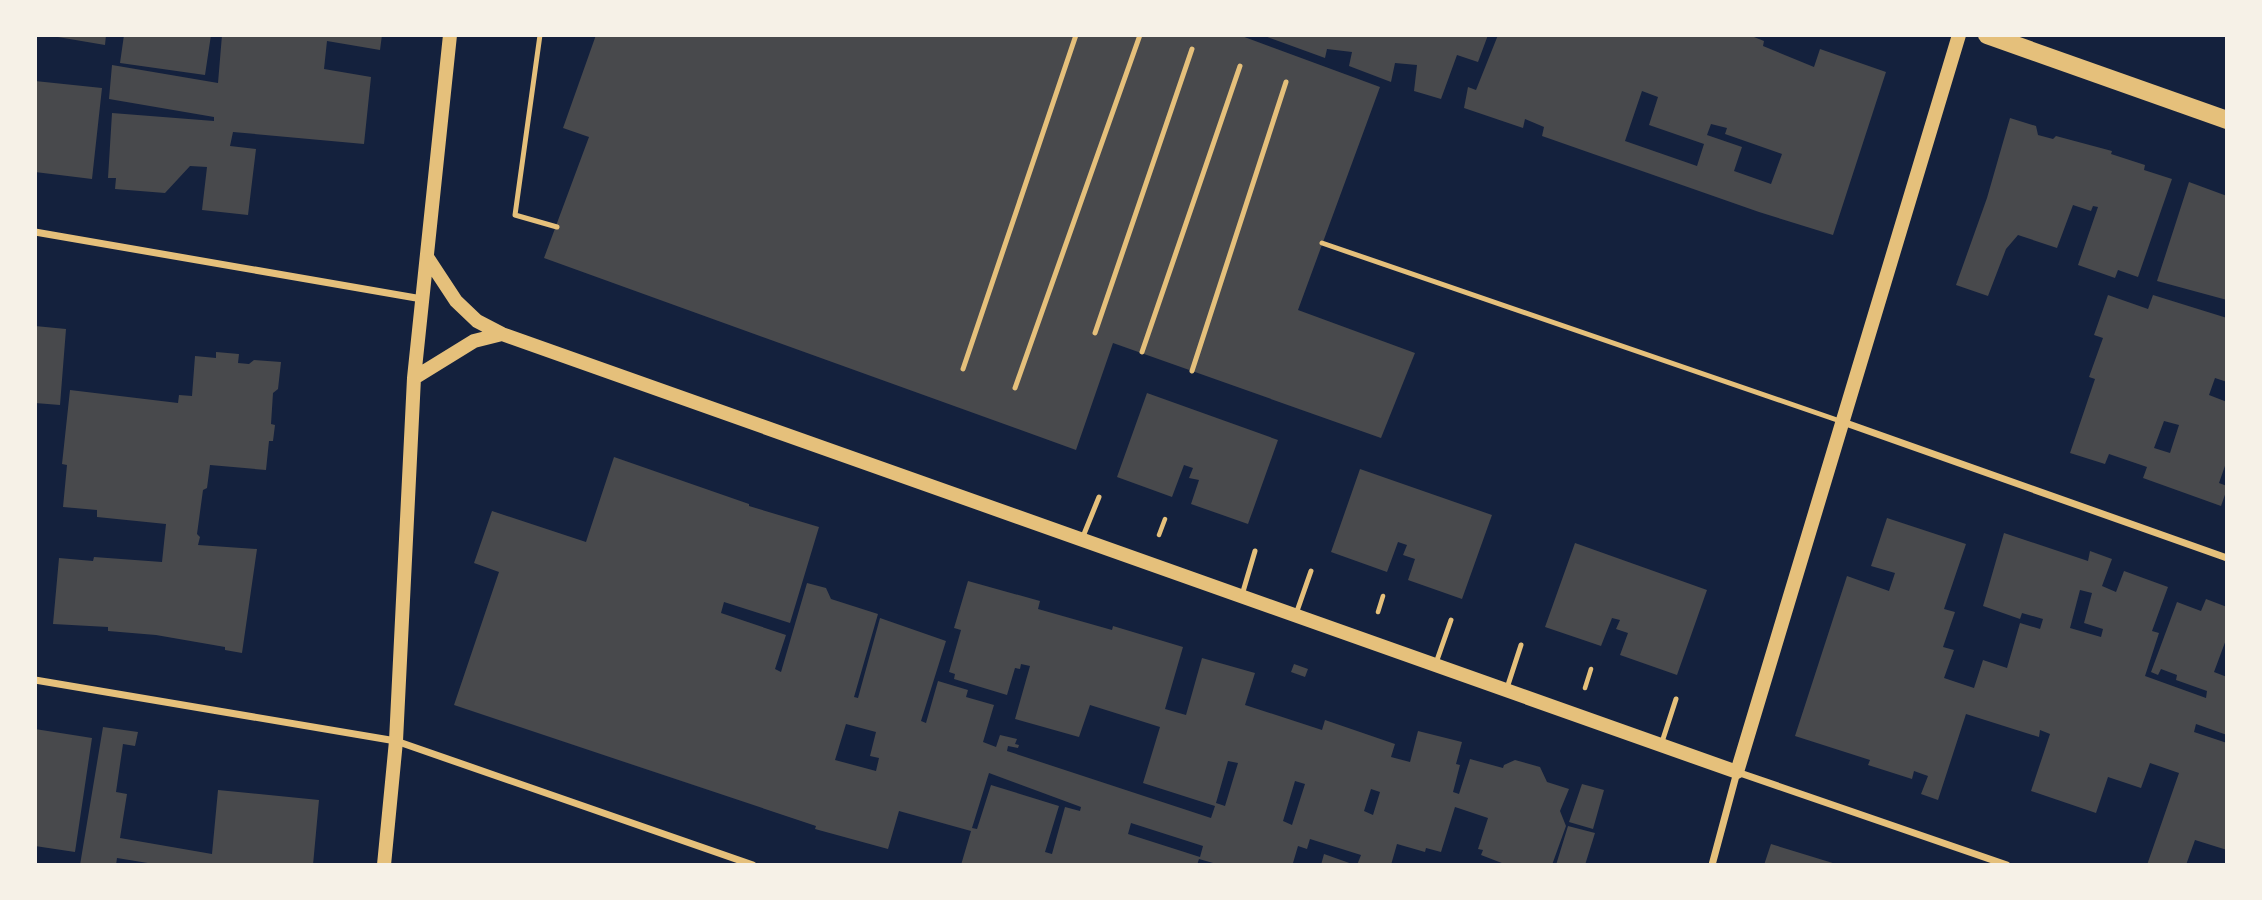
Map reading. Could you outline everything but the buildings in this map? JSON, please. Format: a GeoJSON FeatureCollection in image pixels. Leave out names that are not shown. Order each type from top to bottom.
{"type":"FeatureCollection","features":[{"type":"Feature","properties":{"kind":"main road"},"geometry":{"type":"LineString","coordinates":[[384,865],[396,741],[414,378],[450,35]]}},
{"type":"Feature","properties":{"kind":"main road"},"geometry":{"type":"LineString","coordinates":[[427,257],[456,301],[477,321],[502,334],[1737,772],[1959,35]]}},
{"type":"Feature","properties":{"kind":"main road"},"geometry":{"type":"LineString","coordinates":[[1987,35],[2227,120]]}},
{"type":"Feature","properties":{"kind":"main road"},"geometry":{"type":"LineString","coordinates":[[414,378],[474,341],[502,334]]}},
{"type":"Feature","properties":{"kind":"street"},"geometry":{"type":"LineString","coordinates":[[35,232],[422,299]]}},
{"type":"Feature","properties":{"kind":"street"},"geometry":{"type":"LineString","coordinates":[[1843,422],[2227,558]]}},
{"type":"Feature","properties":{"kind":"street"},"geometry":{"type":"LineString","coordinates":[[35,680],[396,741],[753,865]]}},
{"type":"Feature","properties":{"kind":"street"},"geometry":{"type":"LineString","coordinates":[[1712,865],[1737,772],[2007,865]]}},
{"type":"Feature","properties":{"kind":"lane"},"geometry":{"type":"LineString","coordinates":[[540,35],[515,215],[557,227]]}},
{"type":"Feature","properties":{"kind":"lane"},"geometry":{"type":"LineString","coordinates":[[963,369],[1076,35]]}},
{"type":"Feature","properties":{"kind":"lane"},"geometry":{"type":"LineString","coordinates":[[1015,388],[1140,35]]}},
{"type":"Feature","properties":{"kind":"lane"},"geometry":{"type":"LineString","coordinates":[[1095,333],[1192,49]]}},
{"type":"Feature","properties":{"kind":"lane"},"geometry":{"type":"LineString","coordinates":[[1142,352],[1240,66]]}},
{"type":"Feature","properties":{"kind":"lane"},"geometry":{"type":"LineString","coordinates":[[1192,371],[1286,82]]}},
{"type":"Feature","properties":{"kind":"lane"},"geometry":{"type":"LineString","coordinates":[[1322,243],[1843,422]]}},
{"type":"Feature","properties":{"kind":"lane"},"geometry":{"type":"LineString","coordinates":[[1082,539],[1099,497]]}},
{"type":"Feature","properties":{"kind":"lane"},"geometry":{"type":"LineString","coordinates":[[1241,596],[1255,551]]}},
{"type":"Feature","properties":{"kind":"lane"},"geometry":{"type":"LineString","coordinates":[[1296,615],[1311,571]]}},
{"type":"Feature","properties":{"kind":"lane"},"geometry":{"type":"LineString","coordinates":[[1435,665],[1451,620]]}},
{"type":"Feature","properties":{"kind":"lane"},"geometry":{"type":"LineString","coordinates":[[1506,690],[1521,645]]}},
{"type":"Feature","properties":{"kind":"lane"},"geometry":{"type":"LineString","coordinates":[[1661,745],[1676,698]]}}]}
